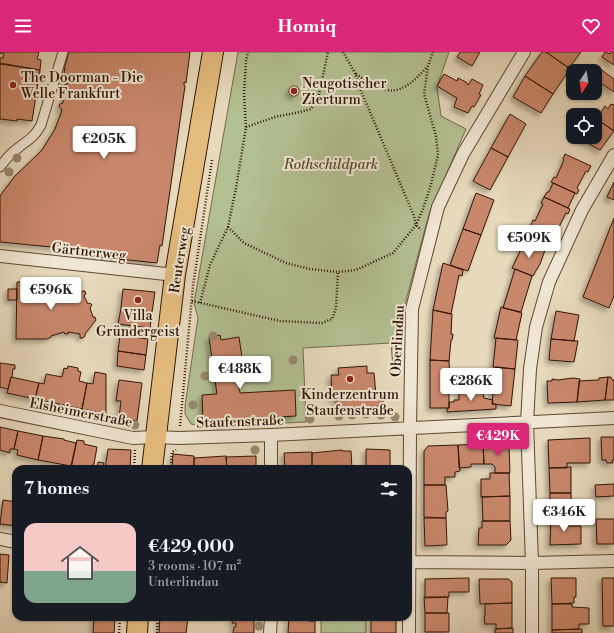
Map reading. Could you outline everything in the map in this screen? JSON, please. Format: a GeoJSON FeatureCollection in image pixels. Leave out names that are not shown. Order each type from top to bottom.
{"type":"FeatureCollection","features":[{"type":"Feature","properties":{"kind":"main road","name":"Reuterweg"},"geometry":{"type":"LineString","coordinates":[[152,465],[175,275],[213,52]]}},
{"type":"Feature","properties":{"kind":"main road"},"geometry":{"type":"LineString","coordinates":[[137,633],[138,621]]}},
{"type":"Feature","properties":{"kind":"street"},"geometry":{"type":"LineString","coordinates":[[0,166],[9,155],[36,134],[41,125],[63,52]]}},
{"type":"Feature","properties":{"kind":"street","name":"Oberlindau"},"geometry":{"type":"LineString","coordinates":[[409,465],[412,308],[438,207],[463,154],[524,52]]}},
{"type":"Feature","properties":{"kind":"street"},"geometry":{"type":"LineString","coordinates":[[532,633],[532,562],[527,422],[530,369],[536,327],[548,282],[582,210],[614,155]]}},
{"type":"Feature","properties":{"kind":"street","name":"Gärtnerweg"},"geometry":{"type":"LineString","coordinates":[[0,256],[175,275]]}},
{"type":"Feature","properties":{"kind":"street","name":"Elsheimerstraße"},"geometry":{"type":"LineString","coordinates":[[0,411],[133,438],[156,437]]}},
{"type":"Feature","properties":{"kind":"street","name":"Staufenstraße"},"geometry":{"type":"LineString","coordinates":[[156,437],[179,438],[271,435],[614,418]]}},
{"type":"Feature","properties":{"kind":"street"},"geometry":{"type":"LineString","coordinates":[[271,435],[271,465]]}},
{"type":"Feature","properties":{"kind":"street"},"geometry":{"type":"LineString","coordinates":[[0,539],[12,541]]}},
{"type":"Feature","properties":{"kind":"street"},"geometry":{"type":"LineString","coordinates":[[412,562],[614,561]]}},
{"type":"Feature","properties":{"kind":"street"},"geometry":{"type":"LineString","coordinates":[[270,633],[271,621]]}},
{"type":"Feature","properties":{"kind":"street","name":"Oberlindau"},"geometry":{"type":"LineString","coordinates":[[409,621],[409,633]]}},
{"type":"Feature","properties":{"kind":"path"},"geometry":{"type":"LineString","coordinates":[[248,52],[244,94],[246,127],[228,227],[210,265],[200,303],[280,321],[322,323],[332,319],[336,308],[338,272]]}},
{"type":"Feature","properties":{"kind":"path"},"geometry":{"type":"LineString","coordinates":[[246,127],[274,117],[311,109],[318,99],[328,52]]}},
{"type":"Feature","properties":{"kind":"path"},"geometry":{"type":"LineString","coordinates":[[343,52],[355,73],[359,86],[414,216],[416,225],[430,236]]}},
{"type":"Feature","properties":{"kind":"path"},"geometry":{"type":"LineString","coordinates":[[228,227],[244,243],[286,263],[310,269],[338,272],[356,270],[393,253],[416,225],[430,188],[438,155],[436,136],[424,94],[428,66],[433,52]]}},
{"type":"Feature","properties":{"kind":"path"},"geometry":{"type":"LineString","coordinates":[[355,73],[371,84],[384,90],[398,90],[414,82],[428,66]]}},
{"type":"Feature","properties":{"kind":"path","name":"Reuterweg"},"geometry":{"type":"LineString","coordinates":[[181,417],[192,301],[200,303]]}},
{"type":"Feature","properties":{"kind":"path"},"geometry":{"type":"LineString","coordinates":[[134,465],[136,452]]}},
{"type":"Feature","properties":{"kind":"path"},"geometry":{"type":"LineString","coordinates":[[171,465],[172,456]]}},
{"type":"Feature","properties":{"kind":"path"},"geometry":{"type":"LineString","coordinates":[[119,633],[120,621]]}},
{"type":"Feature","properties":{"kind":"path"},"geometry":{"type":"LineString","coordinates":[[157,633],[158,621]]}},
{"type":"Feature","properties":{"kind":"green space","name":"Rothschildpark"},"geometry":{"type":"Polygon","coordinates":[[[238,52],[449,52],[437,87],[441,116],[466,129],[429,214],[404,308],[396,368],[393,368],[391,343],[303,348],[306,422],[204,427],[191,424],[185,414],[198,318],[194,303],[238,52]]]}},
{"type":"Feature","properties":{"kind":"green space"},"geometry":{"type":"Polygon","coordinates":[[[321,621],[366,621],[366,633],[321,633],[321,621]]]}},
{"type":"Feature","properties":{"kind":"building"},"geometry":{"type":"Polygon","coordinates":[[[0,52],[39,52],[37,59],[41,60],[40,70],[0,63],[0,58],[3,58],[4,54],[0,52]]]}},
{"type":"Feature","properties":{"kind":"building"},"geometry":{"type":"Polygon","coordinates":[[[69,52],[190,52],[186,83],[184,82],[185,86],[162,246],[160,245],[157,263],[82,255],[83,250],[0,242],[0,196],[14,177],[42,150],[55,129],[62,110],[59,106],[63,103],[65,83],[67,85],[67,82],[63,82],[69,52]]]}},
{"type":"Feature","properties":{"kind":"building"},"geometry":{"type":"Polygon","coordinates":[[[460,52],[480,52],[472,66],[457,57],[460,52]]]}},
{"type":"Feature","properties":{"kind":"building"},"geometry":{"type":"Polygon","coordinates":[[[542,52],[546,52],[566,66],[566,75],[553,94],[525,76],[542,52]]]}},
{"type":"Feature","properties":{"kind":"building"},"geometry":{"type":"Polygon","coordinates":[[[546,52],[581,52],[572,64],[566,64],[566,66],[546,52]]]}},
{"type":"Feature","properties":{"kind":"building"},"geometry":{"type":"Polygon","coordinates":[[[605,52],[610,54],[611,52],[614,52],[614,65],[602,57],[605,52]]]}},
{"type":"Feature","properties":{"kind":"building"},"geometry":{"type":"Polygon","coordinates":[[[0,64],[40,70],[32,121],[0,119],[0,64]]]}},
{"type":"Feature","properties":{"kind":"building"},"geometry":{"type":"Polygon","coordinates":[[[602,70],[614,79],[614,92],[602,84],[602,70]]]}},
{"type":"Feature","properties":{"kind":"building"},"geometry":{"type":"Polygon","coordinates":[[[444,74],[457,81],[458,78],[466,82],[468,85],[472,79],[483,85],[479,94],[481,95],[474,107],[472,106],[468,113],[454,107],[457,98],[437,86],[444,74]]]}},
{"type":"Feature","properties":{"kind":"building"},"geometry":{"type":"Polygon","coordinates":[[[525,76],[553,94],[541,113],[513,97],[525,76]]]}},
{"type":"Feature","properties":{"kind":"building","name":"Neugotischer Zierturm"},"geometry":{"type":"Polygon","coordinates":[[[292,86],[296,86],[298,87],[298,95],[292,96],[289,93],[289,89],[292,86]]]}},
{"type":"Feature","properties":{"kind":"building"},"geometry":{"type":"Polygon","coordinates":[[[611,104],[614,105],[614,131],[602,123],[602,111],[605,106],[608,109],[611,104]]]}},
{"type":"Feature","properties":{"kind":"building"},"geometry":{"type":"Polygon","coordinates":[[[510,114],[526,124],[508,157],[491,148],[510,114]]]}},
{"type":"Feature","properties":{"kind":"building"},"geometry":{"type":"Polygon","coordinates":[[[602,123],[614,131],[600,150],[589,144],[602,144],[602,123]]]}},
{"type":"Feature","properties":{"kind":"building"},"geometry":{"type":"Polygon","coordinates":[[[491,148],[508,157],[490,190],[473,181],[491,148]]]}},
{"type":"Feature","properties":{"kind":"building"},"geometry":{"type":"Polygon","coordinates":[[[565,154],[591,166],[588,172],[586,171],[577,188],[579,190],[577,194],[551,182],[554,177],[556,178],[565,154]]]}},
{"type":"Feature","properties":{"kind":"building"},"geometry":{"type":"Polygon","coordinates":[[[614,182],[614,200],[607,197],[614,182]]]}},
{"type":"Feature","properties":{"kind":"building"},"geometry":{"type":"Polygon","coordinates":[[[553,183],[575,193],[568,208],[544,197],[547,192],[549,192],[553,183]]]}},
{"type":"Feature","properties":{"kind":"building"},"geometry":{"type":"Polygon","coordinates":[[[476,193],[494,200],[481,235],[463,229],[476,193]]]}},
{"type":"Feature","properties":{"kind":"building"},"geometry":{"type":"Polygon","coordinates":[[[544,197],[570,209],[568,214],[566,213],[557,231],[559,232],[556,237],[531,225],[533,220],[535,221],[543,204],[541,203],[544,197]]]}},
{"type":"Feature","properties":{"kind":"building"},"geometry":{"type":"Polygon","coordinates":[[[614,218],[614,296],[609,308],[583,297],[614,218]]]}},
{"type":"Feature","properties":{"kind":"building"},"geometry":{"type":"Polygon","coordinates":[[[463,229],[481,235],[468,271],[450,265],[463,229]]]}},
{"type":"Feature","properties":{"kind":"building"},"geometry":{"type":"Polygon","coordinates":[[[525,241],[545,250],[540,264],[533,276],[512,268],[525,241]]]}},
{"type":"Feature","properties":{"kind":"building"},"geometry":{"type":"Polygon","coordinates":[[[443,263],[463,270],[462,276],[459,275],[451,314],[433,310],[443,263]]]}},
{"type":"Feature","properties":{"kind":"building"},"geometry":{"type":"Polygon","coordinates":[[[515,269],[532,276],[521,312],[503,308],[515,269]]]}},
{"type":"Feature","properties":{"kind":"building"},"geometry":{"type":"Polygon","coordinates":[[[66,281],[70,281],[72,288],[81,292],[85,291],[86,294],[84,296],[88,304],[90,303],[92,305],[90,308],[93,317],[95,317],[96,320],[85,336],[80,338],[80,334],[68,332],[68,334],[65,334],[64,332],[51,336],[47,339],[16,339],[17,282],[45,282],[48,293],[64,288],[63,284],[66,281]]]}},
{"type":"Feature","properties":{"kind":"building"},"geometry":{"type":"Polygon","coordinates":[[[8,289],[17,289],[17,300],[8,300],[8,289]]]}},
{"type":"Feature","properties":{"kind":"building","name":"Villa Gründergeist"},"geometry":{"type":"Polygon","coordinates":[[[123,289],[155,292],[152,312],[121,308],[123,289]]]}},
{"type":"Feature","properties":{"kind":"building"},"geometry":{"type":"Polygon","coordinates":[[[501,307],[522,313],[516,340],[494,338],[501,307]]]}},
{"type":"Feature","properties":{"kind":"building"},"geometry":{"type":"Polygon","coordinates":[[[121,308],[152,312],[150,328],[118,324],[121,308]]]}},
{"type":"Feature","properties":{"kind":"building"},"geometry":{"type":"Polygon","coordinates":[[[433,310],[452,314],[451,334],[453,334],[449,361],[430,360],[433,310]]]}},
{"type":"Feature","properties":{"kind":"building"},"geometry":{"type":"Polygon","coordinates":[[[556,311],[579,315],[574,341],[551,339],[556,311]]]}},
{"type":"Feature","properties":{"kind":"building"},"geometry":{"type":"Polygon","coordinates":[[[120,335],[148,339],[146,355],[118,351],[120,335]]]}},
{"type":"Feature","properties":{"kind":"building"},"geometry":{"type":"Polygon","coordinates":[[[220,335],[221,340],[239,337],[245,379],[238,380],[240,393],[295,390],[296,416],[227,420],[227,424],[219,425],[219,420],[203,421],[202,395],[217,394],[209,337],[220,335]]]}},
{"type":"Feature","properties":{"kind":"building"},"geometry":{"type":"Polygon","coordinates":[[[496,338],[518,340],[515,369],[493,367],[496,338]]]}},
{"type":"Feature","properties":{"kind":"building"},"geometry":{"type":"Polygon","coordinates":[[[551,339],[578,341],[574,362],[549,360],[551,339]]]}},
{"type":"Feature","properties":{"kind":"building"},"geometry":{"type":"Polygon","coordinates":[[[118,351],[146,355],[144,370],[117,366],[118,351]]]}},
{"type":"Feature","properties":{"kind":"building"},"geometry":{"type":"Polygon","coordinates":[[[430,360],[449,361],[449,408],[430,408],[430,360]]]}},
{"type":"Feature","properties":{"kind":"building"},"geometry":{"type":"Polygon","coordinates":[[[0,363],[15,365],[8,389],[0,387],[0,363]]]}},
{"type":"Feature","properties":{"kind":"building"},"geometry":{"type":"Polygon","coordinates":[[[68,366],[78,368],[78,371],[81,372],[79,381],[87,383],[82,409],[35,399],[39,383],[44,384],[46,374],[62,377],[64,368],[67,369],[68,366]]]}},
{"type":"Feature","properties":{"kind":"building"},"geometry":{"type":"Polygon","coordinates":[[[367,366],[367,373],[374,373],[376,395],[383,395],[383,406],[336,409],[336,398],[332,398],[331,375],[339,375],[338,368],[367,366]]]}},
{"type":"Feature","properties":{"kind":"building"},"geometry":{"type":"Polygon","coordinates":[[[496,367],[515,369],[511,406],[492,404],[496,367]]]}},
{"type":"Feature","properties":{"kind":"building"},"geometry":{"type":"Polygon","coordinates":[[[95,372],[106,374],[106,414],[82,409],[87,383],[93,384],[95,372]]]}},
{"type":"Feature","properties":{"kind":"building"},"geometry":{"type":"Polygon","coordinates":[[[11,377],[39,383],[35,399],[7,393],[11,377]]]}},
{"type":"Feature","properties":{"kind":"building"},"geometry":{"type":"Polygon","coordinates":[[[608,377],[605,400],[577,402],[579,381],[599,380],[599,378],[608,377]]]}},
{"type":"Feature","properties":{"kind":"building"},"geometry":{"type":"Polygon","coordinates":[[[608,377],[611,377],[612,380],[614,380],[614,400],[605,400],[608,377]]]}},
{"type":"Feature","properties":{"kind":"building"},"geometry":{"type":"Polygon","coordinates":[[[573,378],[580,379],[577,402],[548,403],[547,381],[552,381],[552,379],[558,380],[573,378]]]}},
{"type":"Feature","properties":{"kind":"building"},"geometry":{"type":"Polygon","coordinates":[[[119,380],[142,383],[137,421],[119,418],[121,401],[116,401],[119,380]]]}},
{"type":"Feature","properties":{"kind":"building"},"geometry":{"type":"Polygon","coordinates":[[[483,391],[484,398],[493,400],[492,404],[496,404],[496,409],[447,412],[449,402],[459,400],[459,392],[483,391]]]}},
{"type":"Feature","properties":{"kind":"building"},"geometry":{"type":"Polygon","coordinates":[[[0,427],[18,431],[14,449],[10,449],[10,453],[0,450],[0,427]]]}},
{"type":"Feature","properties":{"kind":"building"},"geometry":{"type":"Polygon","coordinates":[[[18,431],[43,436],[38,460],[17,455],[18,450],[14,449],[18,431]]]}},
{"type":"Feature","properties":{"kind":"building"},"geometry":{"type":"Polygon","coordinates":[[[43,436],[64,439],[76,443],[71,465],[38,460],[43,436]]]}},
{"type":"Feature","properties":{"kind":"building"},"geometry":{"type":"Polygon","coordinates":[[[601,437],[614,437],[613,463],[607,463],[606,460],[602,460],[601,437]]]}},
{"type":"Feature","properties":{"kind":"building"},"geometry":{"type":"Polygon","coordinates":[[[590,438],[590,463],[567,463],[567,468],[549,468],[548,440],[590,438]]]}},
{"type":"Feature","properties":{"kind":"building"},"geometry":{"type":"Polygon","coordinates":[[[77,440],[84,441],[84,444],[97,447],[93,465],[72,465],[77,440]]]}},
{"type":"Feature","properties":{"kind":"building"},"geometry":{"type":"Polygon","coordinates":[[[505,442],[509,447],[510,473],[495,473],[495,467],[492,464],[484,464],[483,444],[505,442]]]}},
{"type":"Feature","properties":{"kind":"building"},"geometry":{"type":"Polygon","coordinates":[[[483,444],[484,464],[471,464],[471,467],[459,468],[458,445],[483,444]]]}},
{"type":"Feature","properties":{"kind":"building"},"geometry":{"type":"Polygon","coordinates":[[[458,445],[460,471],[455,472],[455,477],[445,477],[445,485],[424,485],[424,451],[428,446],[458,445]]]}},
{"type":"Feature","properties":{"kind":"building"},"geometry":{"type":"Polygon","coordinates":[[[108,449],[131,450],[130,465],[106,465],[108,449]]]}},
{"type":"Feature","properties":{"kind":"building"},"geometry":{"type":"Polygon","coordinates":[[[366,449],[390,450],[390,465],[366,465],[366,449]]]}},
{"type":"Feature","properties":{"kind":"building"},"geometry":{"type":"Polygon","coordinates":[[[342,450],[351,451],[352,465],[312,465],[312,453],[342,450]]]}},
{"type":"Feature","properties":{"kind":"building"},"geometry":{"type":"Polygon","coordinates":[[[312,452],[312,465],[285,465],[284,453],[312,452]]]}},
{"type":"Feature","properties":{"kind":"building"},"geometry":{"type":"Polygon","coordinates":[[[173,454],[194,456],[194,465],[172,465],[173,454]]]}},
{"type":"Feature","properties":{"kind":"building"},"geometry":{"type":"Polygon","coordinates":[[[226,456],[227,465],[194,465],[194,458],[226,456]]]}},
{"type":"Feature","properties":{"kind":"building"},"geometry":{"type":"Polygon","coordinates":[[[256,456],[256,465],[227,465],[226,457],[256,456]]]}},
{"type":"Feature","properties":{"kind":"building"},"geometry":{"type":"Polygon","coordinates":[[[98,462],[104,463],[103,465],[98,465],[98,462]]]}},
{"type":"Feature","properties":{"kind":"building"},"geometry":{"type":"Polygon","coordinates":[[[571,467],[571,493],[550,493],[549,468],[571,467]]]}},
{"type":"Feature","properties":{"kind":"building"},"geometry":{"type":"Polygon","coordinates":[[[490,473],[509,473],[510,496],[481,497],[481,479],[490,479],[490,473]]]}},
{"type":"Feature","properties":{"kind":"building"},"geometry":{"type":"Polygon","coordinates":[[[614,484],[614,496],[596,497],[595,485],[614,484]]]}},
{"type":"Feature","properties":{"kind":"building"},"geometry":{"type":"Polygon","coordinates":[[[424,485],[446,485],[448,511],[446,512],[446,518],[424,517],[424,485]]]}},
{"type":"Feature","properties":{"kind":"building"},"geometry":{"type":"Polygon","coordinates":[[[550,493],[571,493],[572,518],[550,518],[550,493]]]}},
{"type":"Feature","properties":{"kind":"building"},"geometry":{"type":"Polygon","coordinates":[[[510,496],[510,521],[483,521],[482,497],[510,496]]]}},
{"type":"Feature","properties":{"kind":"building"},"geometry":{"type":"Polygon","coordinates":[[[3,500],[12,501],[12,526],[0,524],[3,500]]]}},
{"type":"Feature","properties":{"kind":"building"},"geometry":{"type":"Polygon","coordinates":[[[424,518],[446,518],[447,545],[425,546],[424,518]]]}},
{"type":"Feature","properties":{"kind":"building"},"geometry":{"type":"Polygon","coordinates":[[[551,518],[563,518],[563,526],[581,526],[581,544],[550,545],[551,518]]]}},
{"type":"Feature","properties":{"kind":"building"},"geometry":{"type":"Polygon","coordinates":[[[596,519],[614,519],[614,544],[597,544],[596,519]]]}},
{"type":"Feature","properties":{"kind":"building"},"geometry":{"type":"Polygon","coordinates":[[[482,521],[510,521],[511,540],[506,545],[478,545],[479,528],[482,528],[482,521]]]}},
{"type":"Feature","properties":{"kind":"building"},"geometry":{"type":"Polygon","coordinates":[[[0,554],[9,555],[7,583],[0,582],[0,554]]]}},
{"type":"Feature","properties":{"kind":"building"},"geometry":{"type":"Polygon","coordinates":[[[469,578],[469,592],[449,592],[449,597],[425,598],[425,579],[469,578]]]}},
{"type":"Feature","properties":{"kind":"building"},"geometry":{"type":"Polygon","coordinates":[[[551,578],[576,578],[576,597],[574,597],[574,603],[552,604],[551,578]]]}},
{"type":"Feature","properties":{"kind":"building"},"geometry":{"type":"Polygon","coordinates":[[[602,578],[614,578],[614,626],[603,626],[602,578]]]}},
{"type":"Feature","properties":{"kind":"building"},"geometry":{"type":"Polygon","coordinates":[[[479,579],[508,579],[512,582],[512,603],[480,604],[479,579]]]}},
{"type":"Feature","properties":{"kind":"building"},"geometry":{"type":"Polygon","coordinates":[[[424,597],[448,597],[447,613],[425,613],[424,597]]]}},
{"type":"Feature","properties":{"kind":"building"},"geometry":{"type":"Polygon","coordinates":[[[512,603],[512,628],[496,629],[496,624],[485,624],[485,604],[512,603]]]}},
{"type":"Feature","properties":{"kind":"building"},"geometry":{"type":"Polygon","coordinates":[[[552,604],[572,604],[572,607],[589,608],[589,624],[579,624],[579,629],[552,630],[552,604]]]}},
{"type":"Feature","properties":{"kind":"building"},"geometry":{"type":"Polygon","coordinates":[[[425,613],[449,613],[449,632],[425,632],[425,613]]]}},
{"type":"Feature","properties":{"kind":"building"},"geometry":{"type":"Polygon","coordinates":[[[94,621],[115,621],[114,633],[93,633],[94,621]]]}},
{"type":"Feature","properties":{"kind":"building"},"geometry":{"type":"Polygon","coordinates":[[[160,621],[188,621],[186,633],[159,633],[160,621]]]}},
{"type":"Feature","properties":{"kind":"building"},"geometry":{"type":"Polygon","coordinates":[[[232,621],[254,621],[254,633],[233,633],[236,623],[232,623],[232,621]]]}},
{"type":"Feature","properties":{"kind":"building"},"geometry":{"type":"Polygon","coordinates":[[[289,621],[315,621],[315,633],[288,633],[289,621]]]}},
{"type":"Feature","properties":{"kind":"building"},"geometry":{"type":"Polygon","coordinates":[[[371,621],[396,621],[396,633],[371,633],[371,621]]]}},
{"type":"Feature","properties":{"kind":"building"},"geometry":{"type":"Polygon","coordinates":[[[513,628],[513,633],[495,633],[495,629],[513,628]]]}},
{"type":"Feature","properties":{"kind":"building"},"geometry":{"type":"Polygon","coordinates":[[[582,629],[582,633],[552,633],[552,630],[582,629]]]}},
{"type":"Feature","properties":{"kind":"place","name":"The Doorman - Die Welle Frankfurt"},"geometry":{"type":"Point","coordinates":[13,85]}},
{"type":"Feature","properties":{"kind":"place","name":"Neugotischer Zierturm"},"geometry":{"type":"Point","coordinates":[294,91]}},
{"type":"Feature","properties":{"kind":"place","name":"Villa Gründergeist"},"geometry":{"type":"Point","coordinates":[138,300]}},
{"type":"Feature","properties":{"kind":"place","name":"Kinderzentrum Staufenstraße"},"geometry":{"type":"Point","coordinates":[350,379]}}]}
